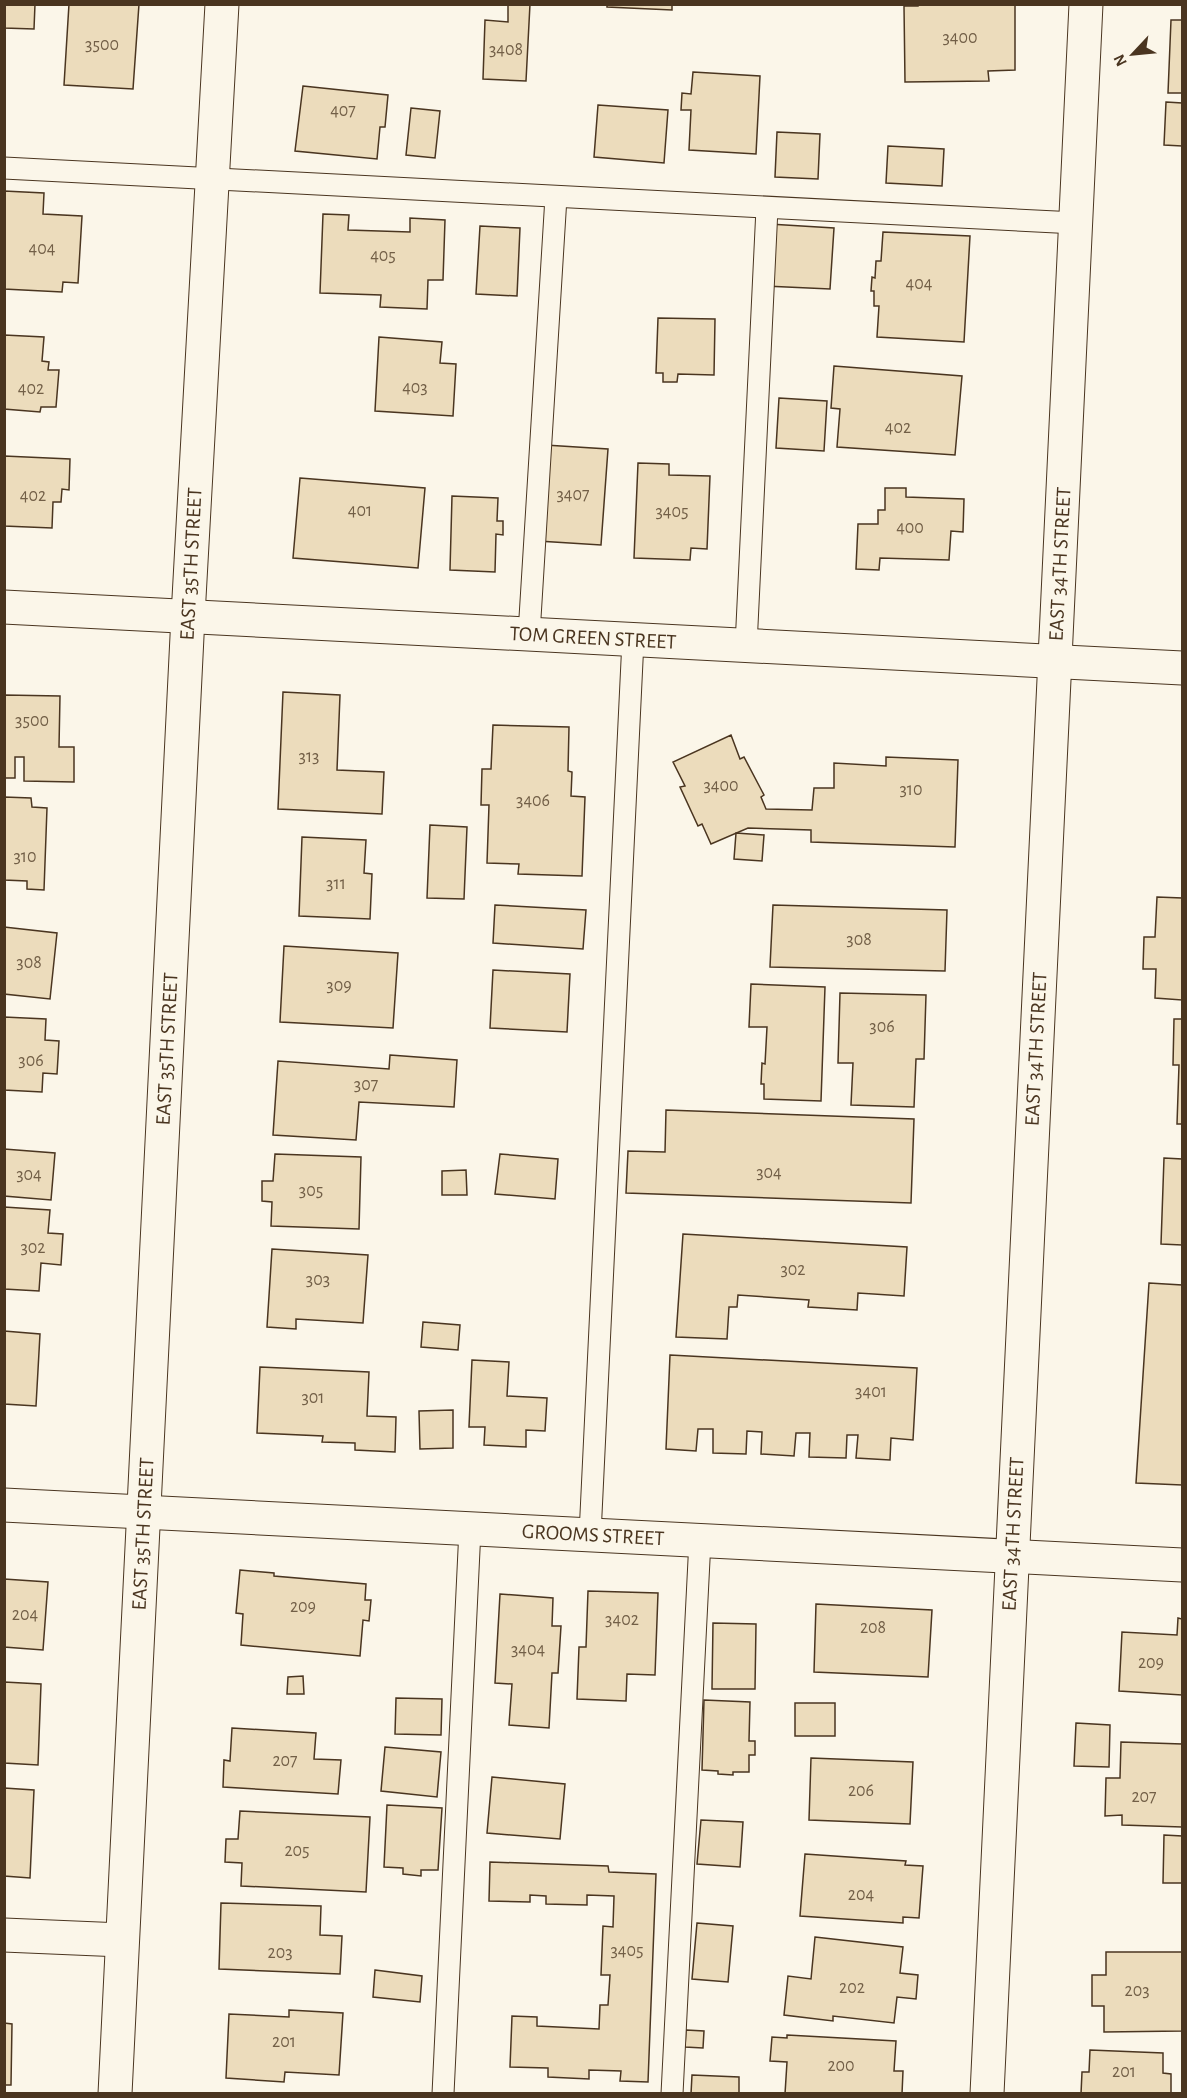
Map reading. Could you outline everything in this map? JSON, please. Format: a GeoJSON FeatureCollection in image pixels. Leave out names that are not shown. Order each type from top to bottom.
{"type":"FeatureCollection","features":[{"type":"Feature","properties":{"kind":"street","name":"EAST 35TH STREET"},"geometry":{"type":"LineString","coordinates":[[115,2094],[188,616],[222,4]]}},
{"type":"Feature","properties":{"kind":"street","name":"EAST 34TH STREET"},"geometry":{"type":"LineString","coordinates":[[987,2094],[1086,4]]}},
{"type":"Feature","properties":{"kind":"street","name":"TOM GREEN STREET"},"geometry":{"type":"LineString","coordinates":[[4,607],[1182,668]]}},
{"type":"Feature","properties":{"kind":"street","name":"GROOMS STREET"},"geometry":{"type":"LineString","coordinates":[[4,1505],[1182,1565]]}},
{"type":"Feature","properties":{"kind":"street"},"geometry":{"type":"LineString","coordinates":[[4,1935],[122,1940]]}},
{"type":"Feature","properties":{"kind":"lane"},"geometry":{"type":"LineString","coordinates":[[4,168],[1076,223]]}},
{"type":"Feature","properties":{"kind":"lane"},"geometry":{"type":"LineString","coordinates":[[529,634],[556,197]]}},
{"type":"Feature","properties":{"kind":"lane"},"geometry":{"type":"LineString","coordinates":[[746,646],[767,208]]}},
{"type":"Feature","properties":{"kind":"lane"},"geometry":{"type":"LineString","coordinates":[[591,1535],[633,640]]}},
{"type":"Feature","properties":{"kind":"lane"},"geometry":{"type":"LineString","coordinates":[[443,2094],[470,1529]]}},
{"type":"Feature","properties":{"kind":"lane"},"geometry":{"type":"LineString","coordinates":[[672,2094],[700,1540]]}},
{"type":"Feature","properties":{"kind":"building"},"geometry":{"type":"Polygon","coordinates":[[[4,4],[35,4],[34,29],[4,28],[4,4]]]}},
{"type":"Feature","properties":{"kind":"building"},"geometry":{"type":"Polygon","coordinates":[[[69,4],[139,4],[133,89],[64,85],[69,4]]]}},
{"type":"Feature","properties":{"kind":"building"},"geometry":{"type":"Polygon","coordinates":[[[508,4],[530,4],[526,81],[483,79],[485,20],[508,22],[508,4]]]}},
{"type":"Feature","properties":{"kind":"building"},"geometry":{"type":"Polygon","coordinates":[[[607,4],[672,4],[672,10],[607,7],[607,4]]]}},
{"type":"Feature","properties":{"kind":"building"},"geometry":{"type":"Polygon","coordinates":[[[918,4],[1015,5],[1015,70],[988,71],[989,81],[905,82],[904,6],[918,6],[918,4]]]}},
{"type":"Feature","properties":{"kind":"building"},"geometry":{"type":"Polygon","coordinates":[[[1171,20],[1182,20],[1182,93],[1168,93],[1171,20]]]}},
{"type":"Feature","properties":{"kind":"building"},"geometry":{"type":"Polygon","coordinates":[[[693,72],[760,76],[756,154],[689,150],[691,110],[681,110],[682,93],[691,94],[693,72]]]}},
{"type":"Feature","properties":{"kind":"building"},"geometry":{"type":"Polygon","coordinates":[[[303,86],[388,95],[385,127],[380,127],[377,159],[295,151],[303,86]]]}},
{"type":"Feature","properties":{"kind":"building"},"geometry":{"type":"Polygon","coordinates":[[[1166,102],[1182,103],[1182,146],[1164,145],[1166,102]]]}},
{"type":"Feature","properties":{"kind":"building"},"geometry":{"type":"Polygon","coordinates":[[[598,105],[668,110],[664,163],[594,157],[598,105]]]}},
{"type":"Feature","properties":{"kind":"building"},"geometry":{"type":"Polygon","coordinates":[[[411,108],[440,111],[435,158],[406,155],[411,108]]]}},
{"type":"Feature","properties":{"kind":"building"},"geometry":{"type":"Polygon","coordinates":[[[777,132],[820,134],[818,179],[775,177],[777,132]]]}},
{"type":"Feature","properties":{"kind":"building"},"geometry":{"type":"Polygon","coordinates":[[[888,146],[944,149],[942,186],[886,183],[888,146]]]}},
{"type":"Feature","properties":{"kind":"building"},"geometry":{"type":"Polygon","coordinates":[[[4,191],[44,193],[43,214],[82,216],[78,283],[63,282],[62,292],[4,289],[4,191]]]}},
{"type":"Feature","properties":{"kind":"building"},"geometry":{"type":"Polygon","coordinates":[[[323,214],[349,215],[348,230],[410,232],[410,218],[445,220],[443,280],[428,280],[427,309],[380,307],[381,295],[320,293],[323,214]]]}},
{"type":"Feature","properties":{"kind":"building"},"geometry":{"type":"Polygon","coordinates":[[[769,224],[834,228],[830,289],[765,286],[769,224]]]}},
{"type":"Feature","properties":{"kind":"building"},"geometry":{"type":"Polygon","coordinates":[[[480,226],[520,228],[517,296],[476,294],[480,226]]]}},
{"type":"Feature","properties":{"kind":"building"},"geometry":{"type":"Polygon","coordinates":[[[883,232],[970,236],[964,342],[877,337],[879,306],[874,306],[874,291],[871,291],[872,277],[875,278],[876,261],[881,261],[883,232]]]}},
{"type":"Feature","properties":{"kind":"building"},"geometry":{"type":"Polygon","coordinates":[[[658,318],[715,319],[714,375],[678,374],[677,382],[663,382],[663,373],[656,373],[658,318]]]}},
{"type":"Feature","properties":{"kind":"building"},"geometry":{"type":"Polygon","coordinates":[[[4,335],[44,337],[42,361],[49,362],[48,370],[59,370],[56,407],[41,407],[40,412],[4,409],[4,335]]]}},
{"type":"Feature","properties":{"kind":"building"},"geometry":{"type":"Polygon","coordinates":[[[379,337],[442,342],[440,363],[456,364],[453,416],[375,411],[379,337]]]}},
{"type":"Feature","properties":{"kind":"building"},"geometry":{"type":"Polygon","coordinates":[[[834,366],[962,376],[955,455],[837,447],[840,409],[831,408],[834,366]]]}},
{"type":"Feature","properties":{"kind":"building"},"geometry":{"type":"Polygon","coordinates":[[[779,398],[827,401],[824,451],[776,448],[779,398]]]}},
{"type":"Feature","properties":{"kind":"building"},"geometry":{"type":"Polygon","coordinates":[[[545,445],[608,449],[601,545],[538,541],[545,445]]]}},
{"type":"Feature","properties":{"kind":"building"},"geometry":{"type":"Polygon","coordinates":[[[4,456],[70,459],[69,490],[62,489],[61,502],[53,502],[52,528],[4,526],[4,456]]]}},
{"type":"Feature","properties":{"kind":"building"},"geometry":{"type":"Polygon","coordinates":[[[638,463],[669,464],[669,475],[710,476],[707,549],[691,548],[690,560],[634,558],[638,463]]]}},
{"type":"Feature","properties":{"kind":"building"},"geometry":{"type":"Polygon","coordinates":[[[300,478],[425,488],[418,568],[293,558],[300,478]]]}},
{"type":"Feature","properties":{"kind":"building"},"geometry":{"type":"Polygon","coordinates":[[[885,488],[906,488],[906,497],[964,499],[963,532],[951,531],[949,560],[880,558],[879,570],[856,569],[858,524],[878,524],[878,510],[885,510],[885,488]]]}},
{"type":"Feature","properties":{"kind":"building"},"geometry":{"type":"Polygon","coordinates":[[[452,496],[498,498],[497,521],[503,521],[503,535],[496,534],[495,572],[450,570],[452,496]]]}},
{"type":"Feature","properties":{"kind":"building"},"geometry":{"type":"Polygon","coordinates":[[[283,692],[340,695],[337,770],[384,772],[382,814],[278,809],[283,692]]]}},
{"type":"Feature","properties":{"kind":"building"},"geometry":{"type":"Polygon","coordinates":[[[4,695],[60,696],[59,747],[74,747],[74,782],[24,781],[24,757],[15,757],[15,778],[4,778],[4,695]]]}},
{"type":"Feature","properties":{"kind":"building"},"geometry":{"type":"Polygon","coordinates":[[[493,725],[569,727],[568,771],[572,772],[571,796],[585,797],[582,876],[518,874],[519,864],[487,863],[489,805],[481,805],[482,769],[491,769],[493,725]]]}},
{"type":"Feature","properties":{"kind":"building"},"geometry":{"type":"Polygon","coordinates":[[[731,735],[740,759],[744,757],[764,795],[761,797],[766,809],[812,810],[814,788],[834,788],[834,763],[886,766],[886,757],[958,760],[955,847],[811,842],[811,830],[748,828],[711,844],[702,824],[698,826],[680,787],[685,786],[673,762],[731,735]]]}},
{"type":"Feature","properties":{"kind":"building"},"geometry":{"type":"Polygon","coordinates":[[[4,797],[31,798],[32,807],[47,808],[44,890],[27,889],[27,881],[4,880],[4,797]]]}},
{"type":"Feature","properties":{"kind":"building"},"geometry":{"type":"Polygon","coordinates":[[[430,825],[467,827],[464,899],[427,898],[430,825]]]}},
{"type":"Feature","properties":{"kind":"building"},"geometry":{"type":"Polygon","coordinates":[[[736,833],[764,835],[762,861],[734,859],[736,833]]]}},
{"type":"Feature","properties":{"kind":"building"},"geometry":{"type":"Polygon","coordinates":[[[302,837],[366,840],[364,873],[372,874],[370,919],[299,916],[302,837]]]}},
{"type":"Feature","properties":{"kind":"building"},"geometry":{"type":"Polygon","coordinates":[[[1157,897],[1182,898],[1182,1000],[1155,998],[1156,969],[1143,969],[1144,937],[1155,937],[1157,897]]]}},
{"type":"Feature","properties":{"kind":"building"},"geometry":{"type":"Polygon","coordinates":[[[495,905],[586,910],[583,949],[493,943],[495,905]]]}},
{"type":"Feature","properties":{"kind":"building"},"geometry":{"type":"Polygon","coordinates":[[[773,905],[947,910],[945,971],[770,967],[773,905]]]}},
{"type":"Feature","properties":{"kind":"building"},"geometry":{"type":"Polygon","coordinates":[[[4,927],[57,933],[50,999],[4,994],[4,927]]]}},
{"type":"Feature","properties":{"kind":"building"},"geometry":{"type":"Polygon","coordinates":[[[284,946],[398,953],[393,1028],[280,1022],[284,946]]]}},
{"type":"Feature","properties":{"kind":"building"},"geometry":{"type":"Polygon","coordinates":[[[493,970],[570,974],[567,1032],[490,1028],[493,970]]]}},
{"type":"Feature","properties":{"kind":"building"},"geometry":{"type":"Polygon","coordinates":[[[751,984],[825,987],[821,1101],[764,1099],[764,1084],[761,1084],[762,1063],[765,1064],[767,1027],[749,1027],[751,984]]]}},
{"type":"Feature","properties":{"kind":"building"},"geometry":{"type":"Polygon","coordinates":[[[840,993],[926,995],[924,1059],[916,1059],[914,1107],[851,1105],[853,1063],[838,1063],[840,993]]]}},
{"type":"Feature","properties":{"kind":"building"},"geometry":{"type":"Polygon","coordinates":[[[4,1017],[46,1019],[45,1040],[59,1041],[57,1074],[43,1073],[42,1092],[4,1090],[4,1017]]]}},
{"type":"Feature","properties":{"kind":"building"},"geometry":{"type":"Polygon","coordinates":[[[1174,1019],[1182,1019],[1182,1124],[1177,1124],[1179,1065],[1173,1065],[1174,1019]]]}},
{"type":"Feature","properties":{"kind":"building"},"geometry":{"type":"Polygon","coordinates":[[[390,1055],[457,1060],[454,1107],[359,1102],[356,1140],[273,1135],[278,1061],[389,1069],[390,1055]]]}},
{"type":"Feature","properties":{"kind":"building"},"geometry":{"type":"Polygon","coordinates":[[[666,1110],[914,1119],[911,1203],[626,1193],[628,1151],[665,1152],[666,1110]]]}},
{"type":"Feature","properties":{"kind":"building"},"geometry":{"type":"Polygon","coordinates":[[[4,1149],[55,1153],[51,1200],[4,1196],[4,1149]]]}},
{"type":"Feature","properties":{"kind":"building"},"geometry":{"type":"Polygon","coordinates":[[[275,1154],[361,1157],[359,1229],[271,1226],[272,1202],[262,1201],[262,1181],[273,1181],[275,1154]]]}},
{"type":"Feature","properties":{"kind":"building"},"geometry":{"type":"Polygon","coordinates":[[[500,1154],[558,1159],[555,1199],[495,1194],[500,1154]]]}},
{"type":"Feature","properties":{"kind":"building"},"geometry":{"type":"Polygon","coordinates":[[[1164,1158],[1182,1159],[1182,1245],[1161,1244],[1164,1158]]]}},
{"type":"Feature","properties":{"kind":"building"},"geometry":{"type":"Polygon","coordinates":[[[466,1170],[467,1195],[442,1195],[442,1171],[466,1170]]]}},
{"type":"Feature","properties":{"kind":"building"},"geometry":{"type":"Polygon","coordinates":[[[4,1207],[50,1210],[48,1233],[63,1234],[61,1265],[41,1263],[39,1291],[4,1289],[4,1207]]]}},
{"type":"Feature","properties":{"kind":"building"},"geometry":{"type":"Polygon","coordinates":[[[683,1234],[907,1247],[904,1296],[858,1293],[857,1310],[808,1307],[809,1300],[738,1295],[737,1307],[729,1307],[727,1339],[676,1337],[683,1234]]]}},
{"type":"Feature","properties":{"kind":"building"},"geometry":{"type":"Polygon","coordinates":[[[272,1249],[368,1255],[363,1323],[296,1319],[296,1329],[267,1327],[272,1249]]]}},
{"type":"Feature","properties":{"kind":"building"},"geometry":{"type":"Polygon","coordinates":[[[1149,1283],[1182,1285],[1182,1485],[1136,1483],[1149,1283]]]}},
{"type":"Feature","properties":{"kind":"building"},"geometry":{"type":"Polygon","coordinates":[[[423,1322],[460,1325],[458,1350],[421,1347],[423,1322]]]}},
{"type":"Feature","properties":{"kind":"building"},"geometry":{"type":"Polygon","coordinates":[[[4,1331],[40,1334],[36,1406],[4,1404],[4,1331]]]}},
{"type":"Feature","properties":{"kind":"building"},"geometry":{"type":"Polygon","coordinates":[[[670,1355],[917,1368],[913,1440],[891,1438],[890,1460],[856,1458],[858,1435],[847,1435],[846,1458],[809,1457],[810,1433],[796,1433],[794,1456],[761,1454],[762,1432],[747,1431],[746,1454],[713,1453],[713,1429],[698,1429],[696,1451],[666,1449],[670,1355]]]}},
{"type":"Feature","properties":{"kind":"building"},"geometry":{"type":"Polygon","coordinates":[[[472,1360],[509,1362],[507,1396],[547,1398],[545,1431],[526,1430],[526,1447],[484,1445],[485,1427],[469,1427],[472,1360]]]}},
{"type":"Feature","properties":{"kind":"building"},"geometry":{"type":"Polygon","coordinates":[[[260,1367],[369,1372],[367,1416],[396,1417],[395,1452],[355,1450],[355,1443],[322,1442],[323,1436],[257,1433],[260,1367]]]}},
{"type":"Feature","properties":{"kind":"building"},"geometry":{"type":"Polygon","coordinates":[[[453,1410],[453,1448],[420,1449],[419,1411],[453,1410]]]}},
{"type":"Feature","properties":{"kind":"building"},"geometry":{"type":"Polygon","coordinates":[[[240,1570],[274,1573],[274,1576],[366,1584],[365,1600],[371,1600],[369,1621],[363,1620],[360,1656],[241,1645],[243,1614],[236,1613],[240,1570]]]}},
{"type":"Feature","properties":{"kind":"building"},"geometry":{"type":"Polygon","coordinates":[[[4,1579],[48,1582],[43,1650],[4,1647],[4,1579]]]}},
{"type":"Feature","properties":{"kind":"building"},"geometry":{"type":"Polygon","coordinates":[[[588,1591],[658,1593],[655,1675],[627,1674],[626,1701],[577,1699],[579,1647],[586,1647],[588,1591]]]}},
{"type":"Feature","properties":{"kind":"building"},"geometry":{"type":"Polygon","coordinates":[[[500,1594],[553,1598],[552,1626],[561,1626],[558,1673],[552,1673],[549,1728],[509,1725],[512,1684],[495,1683],[500,1594]]]}},
{"type":"Feature","properties":{"kind":"building"},"geometry":{"type":"Polygon","coordinates":[[[816,1604],[932,1610],[928,1677],[814,1672],[816,1604]]]}},
{"type":"Feature","properties":{"kind":"building"},"geometry":{"type":"Polygon","coordinates":[[[1178,1618],[1182,1619],[1182,1695],[1119,1691],[1122,1632],[1177,1635],[1178,1618]]]}},
{"type":"Feature","properties":{"kind":"building"},"geometry":{"type":"Polygon","coordinates":[[[713,1623],[756,1624],[755,1689],[712,1689],[713,1623]]]}},
{"type":"Feature","properties":{"kind":"building"},"geometry":{"type":"Polygon","coordinates":[[[303,1676],[304,1694],[287,1694],[288,1677],[303,1676]]]}},
{"type":"Feature","properties":{"kind":"building"},"geometry":{"type":"Polygon","coordinates":[[[4,1682],[41,1684],[38,1765],[4,1763],[4,1682]]]}},
{"type":"Feature","properties":{"kind":"building"},"geometry":{"type":"Polygon","coordinates":[[[396,1698],[442,1699],[441,1735],[395,1734],[396,1698]]]}},
{"type":"Feature","properties":{"kind":"building"},"geometry":{"type":"Polygon","coordinates":[[[704,1700],[750,1702],[749,1741],[755,1741],[755,1755],[749,1755],[749,1772],[733,1772],[733,1775],[702,1770],[704,1700]]]}},
{"type":"Feature","properties":{"kind":"building"},"geometry":{"type":"Polygon","coordinates":[[[795,1703],[835,1703],[835,1736],[795,1736],[795,1703]]]}},
{"type":"Feature","properties":{"kind":"building"},"geometry":{"type":"Polygon","coordinates":[[[1076,1723],[1110,1725],[1109,1767],[1074,1766],[1076,1723]]]}},
{"type":"Feature","properties":{"kind":"building"},"geometry":{"type":"Polygon","coordinates":[[[232,1728],[316,1733],[314,1759],[341,1760],[338,1794],[223,1787],[224,1760],[230,1761],[232,1728]]]}},
{"type":"Feature","properties":{"kind":"building"},"geometry":{"type":"Polygon","coordinates":[[[1121,1742],[1182,1744],[1182,1827],[1122,1825],[1122,1815],[1105,1816],[1106,1778],[1120,1778],[1121,1742]]]}},
{"type":"Feature","properties":{"kind":"building"},"geometry":{"type":"Polygon","coordinates":[[[385,1747],[441,1752],[437,1797],[381,1791],[385,1747]]]}},
{"type":"Feature","properties":{"kind":"building"},"geometry":{"type":"Polygon","coordinates":[[[811,1758],[913,1762],[910,1824],[809,1820],[811,1758]]]}},
{"type":"Feature","properties":{"kind":"building"},"geometry":{"type":"Polygon","coordinates":[[[492,1777],[565,1784],[560,1839],[487,1833],[492,1777]]]}},
{"type":"Feature","properties":{"kind":"building"},"geometry":{"type":"Polygon","coordinates":[[[4,1788],[34,1790],[30,1878],[4,1876],[4,1788]]]}},
{"type":"Feature","properties":{"kind":"building"},"geometry":{"type":"Polygon","coordinates":[[[387,1805],[442,1808],[438,1870],[421,1870],[421,1876],[403,1874],[403,1868],[384,1867],[387,1805]]]}},
{"type":"Feature","properties":{"kind":"building"},"geometry":{"type":"Polygon","coordinates":[[[240,1811],[370,1817],[366,1892],[241,1886],[242,1863],[225,1862],[226,1839],[238,1839],[240,1811]]]}},
{"type":"Feature","properties":{"kind":"building"},"geometry":{"type":"Polygon","coordinates":[[[701,1820],[743,1822],[740,1867],[697,1864],[701,1820]]]}},
{"type":"Feature","properties":{"kind":"building"},"geometry":{"type":"Polygon","coordinates":[[[1164,1835],[1182,1836],[1182,1883],[1163,1883],[1164,1835]]]}},
{"type":"Feature","properties":{"kind":"building"},"geometry":{"type":"Polygon","coordinates":[[[805,1854],[906,1861],[905,1865],[923,1866],[919,1918],[903,1917],[903,1923],[800,1916],[805,1854]]]}},
{"type":"Feature","properties":{"kind":"building"},"geometry":{"type":"Polygon","coordinates":[[[490,1862],[608,1866],[609,1872],[656,1874],[648,2082],[620,2081],[621,2071],[589,2070],[589,2079],[548,2077],[548,2068],[510,2067],[512,2016],[537,2017],[537,2026],[599,2029],[600,2005],[608,2005],[610,1975],[601,1975],[603,1926],[613,1927],[614,1896],[587,1895],[587,1905],[546,1904],[546,1896],[530,1895],[530,1902],[489,1901],[490,1862]]]}},
{"type":"Feature","properties":{"kind":"building"},"geometry":{"type":"Polygon","coordinates":[[[221,1903],[321,1906],[320,1935],[342,1936],[340,1974],[219,1969],[221,1903]]]}},
{"type":"Feature","properties":{"kind":"building"},"geometry":{"type":"Polygon","coordinates":[[[697,1923],[733,1926],[728,1982],[692,1979],[697,1923]]]}},
{"type":"Feature","properties":{"kind":"building"},"geometry":{"type":"Polygon","coordinates":[[[815,1937],[903,1947],[900,1973],[918,1975],[916,1999],[897,1997],[894,2023],[833,2016],[833,2021],[784,2015],[788,1976],[811,1979],[815,1937]]]}},
{"type":"Feature","properties":{"kind":"building"},"geometry":{"type":"Polygon","coordinates":[[[1106,1952],[1182,1952],[1182,2031],[1104,2032],[1104,2006],[1092,2006],[1092,1975],[1106,1975],[1106,1952]]]}},
{"type":"Feature","properties":{"kind":"building"},"geometry":{"type":"Polygon","coordinates":[[[375,1970],[422,1976],[420,2002],[373,1997],[375,1970]]]}},
{"type":"Feature","properties":{"kind":"building"},"geometry":{"type":"Polygon","coordinates":[[[289,2010],[343,2013],[339,2075],[285,2072],[284,2082],[226,2078],[229,2014],[289,2017],[289,2010]]]}},
{"type":"Feature","properties":{"kind":"building"},"geometry":{"type":"Polygon","coordinates":[[[4,2023],[12,2024],[11,2085],[4,2085],[4,2023]]]}},
{"type":"Feature","properties":{"kind":"building"},"geometry":{"type":"Polygon","coordinates":[[[686,2030],[704,2031],[703,2048],[685,2047],[686,2030]]]}},
{"type":"Feature","properties":{"kind":"building"},"geometry":{"type":"Polygon","coordinates":[[[787,2035],[896,2041],[894,2071],[903,2071],[902,2094],[785,2094],[787,2062],[770,2061],[772,2037],[787,2038],[787,2035]]]}},
{"type":"Feature","properties":{"kind":"building"},"geometry":{"type":"Polygon","coordinates":[[[1090,2050],[1163,2053],[1163,2073],[1171,2074],[1171,2094],[1081,2094],[1082,2072],[1089,2072],[1090,2050]]]}},
{"type":"Feature","properties":{"kind":"building"},"geometry":{"type":"Polygon","coordinates":[[[692,2075],[739,2077],[739,2094],[691,2094],[692,2075]]]}}]}
